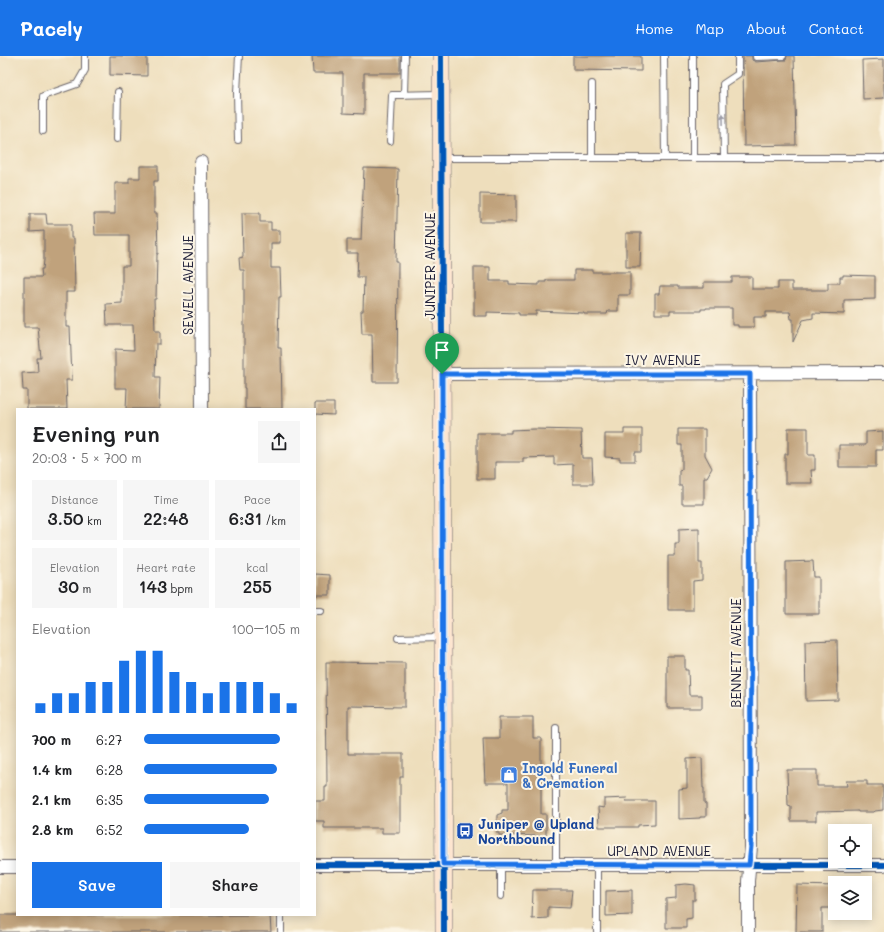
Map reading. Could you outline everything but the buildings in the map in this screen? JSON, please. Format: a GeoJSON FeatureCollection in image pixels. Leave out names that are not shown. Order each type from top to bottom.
{"type":"FeatureCollection","features":[{"type":"Feature","properties":{"kind":"street","name":"JUNIPER AVENUE"},"geometry":{"type":"LineString","coordinates":[[441,56],[444,932]]}},
{"type":"Feature","properties":{"kind":"street","name":"SEWELL AVENUE"},"geometry":{"type":"LineString","coordinates":[[201,162],[202,408]]}},
{"type":"Feature","properties":{"kind":"street","name":"IVY AVENUE"},"geometry":{"type":"LineString","coordinates":[[442,374],[884,373]]}},
{"type":"Feature","properties":{"kind":"street","name":"BENNETT AVENUE"},"geometry":{"type":"LineString","coordinates":[[748,932],[749,865],[751,846],[750,374]]}},
{"type":"Feature","properties":{"kind":"street","name":"UPLAND AVENUE"},"geometry":{"type":"LineString","coordinates":[[316,865],[884,865]]}},
{"type":"Feature","properties":{"kind":"street"},"geometry":{"type":"LineString","coordinates":[[0,867],[16,867]]}},
{"type":"Feature","properties":{"kind":"lane"},"geometry":{"type":"LineString","coordinates":[[43,131],[43,96],[77,84],[85,70],[85,56]]}},
{"type":"Feature","properties":{"kind":"lane"},"geometry":{"type":"LineString","coordinates":[[238,140],[237,92],[239,56]]}},
{"type":"Feature","properties":{"kind":"lane"},"geometry":{"type":"LineString","coordinates":[[404,95],[405,56]]}},
{"type":"Feature","properties":{"kind":"lane"},"geometry":{"type":"LineString","coordinates":[[664,56],[665,158]]}},
{"type":"Feature","properties":{"kind":"lane"},"geometry":{"type":"LineString","coordinates":[[693,56],[693,158]]}},
{"type":"Feature","properties":{"kind":"lane"},"geometry":{"type":"LineString","coordinates":[[724,158],[723,84],[738,74],[738,56]]}},
{"type":"Feature","properties":{"kind":"lane"},"geometry":{"type":"LineString","coordinates":[[756,56],[783,56]]}},
{"type":"Feature","properties":{"kind":"lane"},"geometry":{"type":"LineString","coordinates":[[592,84],[592,158]]}},
{"type":"Feature","properties":{"kind":"lane"},"geometry":{"type":"LineString","coordinates":[[117,139],[118,92]]}},
{"type":"Feature","properties":{"kind":"lane"},"geometry":{"type":"LineString","coordinates":[[390,141],[392,95],[441,94]]}},
{"type":"Feature","properties":{"kind":"lane"},"geometry":{"type":"LineString","coordinates":[[441,158],[884,158]]}},
{"type":"Feature","properties":{"kind":"lane"},"geometry":{"type":"LineString","coordinates":[[398,638],[443,637]]}},
{"type":"Feature","properties":{"kind":"lane"},"geometry":{"type":"LineString","coordinates":[[556,728],[556,865]]}},
{"type":"Feature","properties":{"kind":"lane"},"geometry":{"type":"LineString","coordinates":[[501,865],[501,896]]}},
{"type":"Feature","properties":{"kind":"lane"},"geometry":{"type":"LineString","coordinates":[[597,865],[597,932]]}},
{"type":"Feature","properties":{"kind":"lane"},"geometry":{"type":"LineString","coordinates":[[281,916],[281,932]]}},
{"type":"Feature","properties":{"kind":"cycle path"},"geometry":{"type":"LineString","coordinates":[[441,56],[444,932]]}},
{"type":"Feature","properties":{"kind":"cycle path"},"geometry":{"type":"LineString","coordinates":[[316,865],[884,865]]}},
{"type":"Feature","properties":{"kind":"place","name":"Ingold Funeral & Cremation"},"geometry":{"type":"Point","coordinates":[509,775]}},
{"type":"Feature","properties":{"kind":"place","name":"Juniper @ Upland Northbound"},"geometry":{"type":"Point","coordinates":[465,831]}},
{"type":"Feature","properties":{"kind":"route"},"geometry":{"type":"LineString","coordinates":[[442,374],[750,374],[751,846],[749,865],[443,864],[442,374]]}}]}
